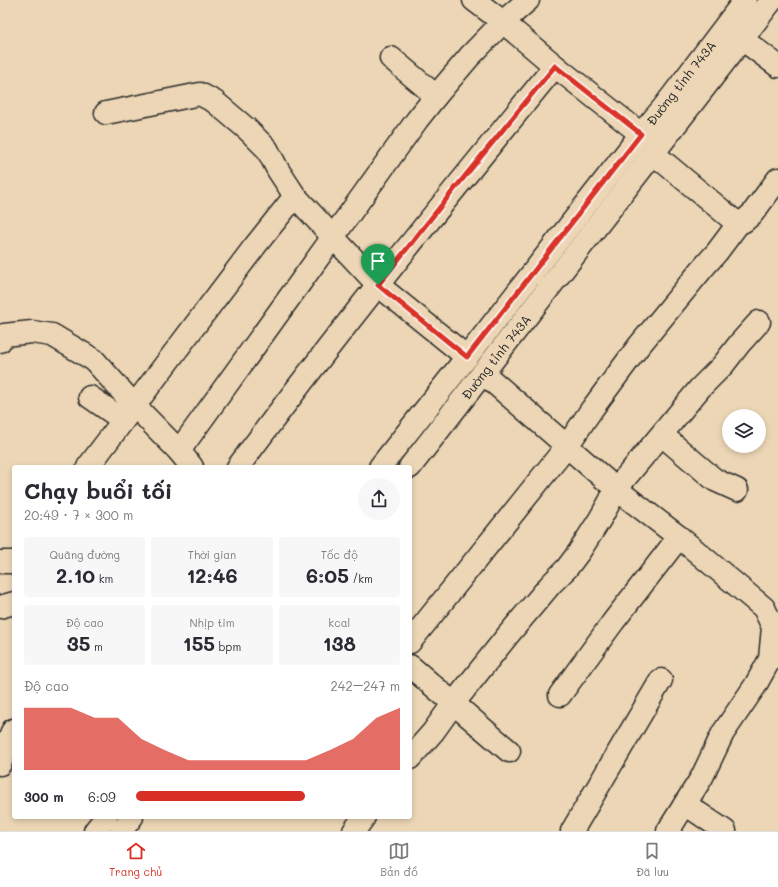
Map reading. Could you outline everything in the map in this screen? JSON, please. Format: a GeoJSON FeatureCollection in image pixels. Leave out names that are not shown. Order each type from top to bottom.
{"type":"FeatureCollection","features":[{"type":"Feature","properties":{"kind":"street"},"geometry":{"type":"LineString","coordinates":[[474,0],[641,134]]}},
{"type":"Feature","properties":{"kind":"street"},"geometry":{"type":"LineString","coordinates":[[90,397],[128,412],[186,459],[332,237],[417,120],[470,56],[503,22],[528,0]]}},
{"type":"Feature","properties":{"kind":"street","name":"Đường tỉnh 743A"},"geometry":{"type":"LineString","coordinates":[[382,465],[641,134],[664,107],[745,0]]}},
{"type":"Feature","properties":{"kind":"street","name":"Đường tỉnh 743A"},"geometry":{"type":"LineString","coordinates":[[412,465],[772,0]]}},
{"type":"Feature","properties":{"kind":"street"},"geometry":{"type":"LineString","coordinates":[[742,39],[778,66]]}},
{"type":"Feature","properties":{"kind":"street"},"geometry":{"type":"LineString","coordinates":[[390,58],[436,96]]}},
{"type":"Feature","properties":{"kind":"street"},"geometry":{"type":"LineString","coordinates":[[239,465],[286,402],[378,285],[555,66]]}},
{"type":"Feature","properties":{"kind":"street"},"geometry":{"type":"LineString","coordinates":[[106,113],[200,94],[215,102],[247,129],[267,149],[278,170],[295,196],[378,285],[467,357]]}},
{"type":"Feature","properties":{"kind":"street"},"geometry":{"type":"LineString","coordinates":[[654,154],[738,224]]}},
{"type":"Feature","properties":{"kind":"street"},"geometry":{"type":"LineString","coordinates":[[412,640],[567,446],[592,409],[638,347],[717,252],[738,224],[752,214],[778,179]]}},
{"type":"Feature","properties":{"kind":"street"},"geometry":{"type":"LineString","coordinates":[[89,465],[128,412],[295,196]]}},
{"type":"Feature","properties":{"kind":"street"},"geometry":{"type":"LineString","coordinates":[[412,756],[433,732],[453,704],[508,635],[551,584],[567,568],[600,519],[616,489],[700,388],[723,365],[759,322]]}},
{"type":"Feature","properties":{"kind":"street"},"geometry":{"type":"LineString","coordinates":[[2,336],[32,332],[52,335],[94,360],[128,412]]}},
{"type":"Feature","properties":{"kind":"street"},"geometry":{"type":"LineString","coordinates":[[483,374],[616,489],[679,538],[764,608],[772,627],[770,659],[755,686],[723,733],[702,777],[668,831]]}},
{"type":"Feature","properties":{"kind":"street"},"geometry":{"type":"LineString","coordinates":[[662,435],[715,480],[738,490]]}},
{"type":"Feature","properties":{"kind":"street"},"geometry":{"type":"LineString","coordinates":[[560,694],[613,622],[679,538]]}},
{"type":"Feature","properties":{"kind":"street"},"geometry":{"type":"LineString","coordinates":[[0,562],[12,562]]}},
{"type":"Feature","properties":{"kind":"street"},"geometry":{"type":"LineString","coordinates":[[0,608],[12,604]]}},
{"type":"Feature","properties":{"kind":"street"},"geometry":{"type":"LineString","coordinates":[[412,668],[509,751]]}},
{"type":"Feature","properties":{"kind":"street"},"geometry":{"type":"LineString","coordinates":[[572,831],[661,680]]}},
{"type":"Feature","properties":{"kind":"street"},"geometry":{"type":"LineString","coordinates":[[0,764],[12,741]]}},
{"type":"Feature","properties":{"kind":"street"},"geometry":{"type":"LineString","coordinates":[[684,804],[725,831]]}},
{"type":"Feature","properties":{"kind":"street"},"geometry":{"type":"LineString","coordinates":[[95,831],[104,819]]}},
{"type":"Feature","properties":{"kind":"street"},"geometry":{"type":"LineString","coordinates":[[121,831],[130,819]]}},
{"type":"Feature","properties":{"kind":"street"},"geometry":{"type":"LineString","coordinates":[[354,831],[363,819]]}},
{"type":"Feature","properties":{"kind":"route"},"geometry":{"type":"LineString","coordinates":[[555,66],[641,134],[467,357],[378,285],[555,66]]}}]}
